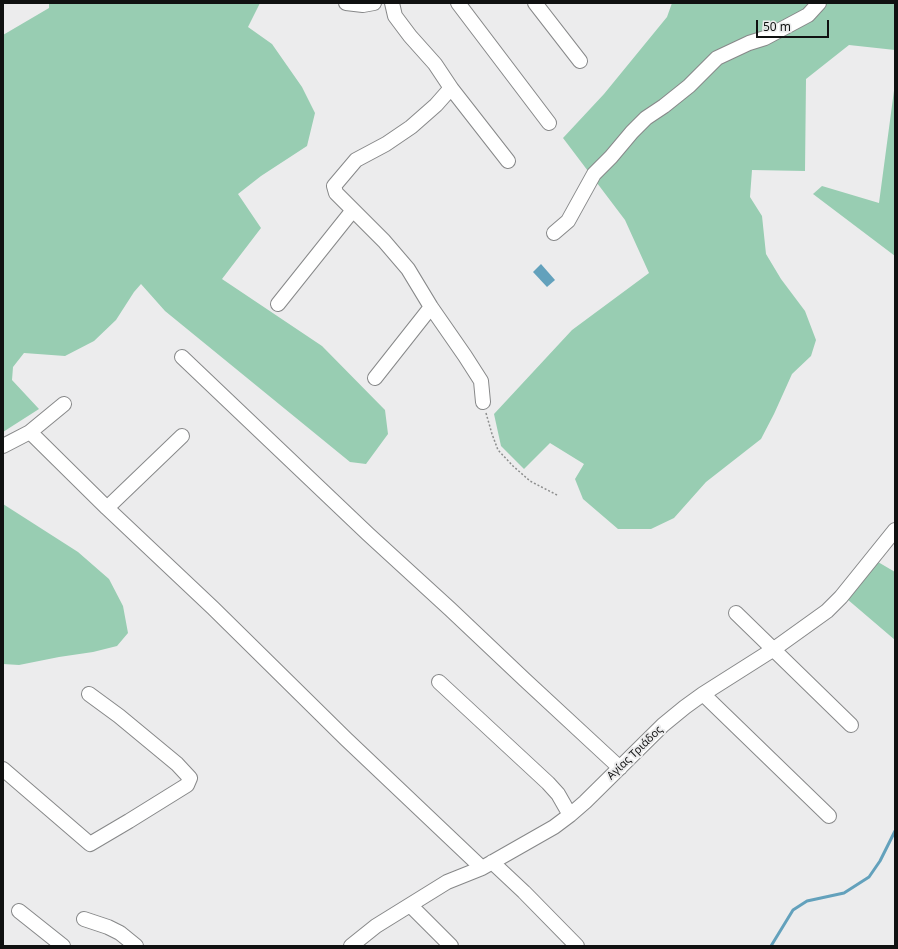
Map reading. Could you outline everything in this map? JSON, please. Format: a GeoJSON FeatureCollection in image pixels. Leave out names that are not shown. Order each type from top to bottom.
{"type":"FeatureCollection","features":[{"type":"Feature","properties":{"kind":"street"},"geometry":{"type":"LineString","coordinates":[[346,3],[363,5],[374,3]]}},
{"type":"Feature","properties":{"kind":"street"},"geometry":{"type":"LineString","coordinates":[[392,3],[395,16],[410,36],[435,64],[451,88],[508,161]]}},
{"type":"Feature","properties":{"kind":"street"},"geometry":{"type":"LineString","coordinates":[[458,3],[549,123]]}},
{"type":"Feature","properties":{"kind":"street"},"geometry":{"type":"LineString","coordinates":[[535,3],[580,61]]}},
{"type":"Feature","properties":{"kind":"street"},"geometry":{"type":"LineString","coordinates":[[554,233],[568,221],[594,174],[646,118],[689,86],[717,58],[749,43],[771,35],[808,15],[819,3]]}},
{"type":"Feature","properties":{"kind":"street"},"geometry":{"type":"LineString","coordinates":[[451,88],[436,105],[411,127],[386,144],[356,160],[334,186],[336,193],[384,241],[408,269],[431,307],[481,381],[483,402]]}},
{"type":"Feature","properties":{"kind":"street"},"geometry":{"type":"LineString","coordinates":[[278,304],[353,210]]}},
{"type":"Feature","properties":{"kind":"street"},"geometry":{"type":"LineString","coordinates":[[375,378],[431,307]]}},
{"type":"Feature","properties":{"kind":"street"},"geometry":{"type":"LineString","coordinates":[[182,357],[351,518],[620,768]]}},
{"type":"Feature","properties":{"kind":"street"},"geometry":{"type":"LineString","coordinates":[[3,446],[30,432],[64,404]]}},
{"type":"Feature","properties":{"kind":"street"},"geometry":{"type":"LineString","coordinates":[[30,432],[107,508],[213,608],[341,734],[487,865],[524,892],[577,946]]}},
{"type":"Feature","properties":{"kind":"street"},"geometry":{"type":"LineString","coordinates":[[107,508],[182,436]]}},
{"type":"Feature","properties":{"kind":"street","name":"Αγίας Τριάδος"},"geometry":{"type":"LineString","coordinates":[[351,946],[376,926],[447,882],[487,865],[554,827],[570,815],[663,725],[685,707],[774,649],[827,611],[841,597],[895,530]]}},
{"type":"Feature","properties":{"kind":"street"},"geometry":{"type":"LineString","coordinates":[[736,613],[851,725]]}},
{"type":"Feature","properties":{"kind":"street"},"geometry":{"type":"LineString","coordinates":[[439,682],[548,783],[558,794],[570,815]]}},
{"type":"Feature","properties":{"kind":"street"},"geometry":{"type":"LineString","coordinates":[[3,769],[90,844],[187,785],[190,778],[176,764],[119,716],[89,694]]}},
{"type":"Feature","properties":{"kind":"street"},"geometry":{"type":"LineString","coordinates":[[703,694],[829,816]]}},
{"type":"Feature","properties":{"kind":"street"},"geometry":{"type":"LineString","coordinates":[[410,905],[452,946]]}},
{"type":"Feature","properties":{"kind":"street"},"geometry":{"type":"LineString","coordinates":[[19,911],[63,946]]}},
{"type":"Feature","properties":{"kind":"street"},"geometry":{"type":"LineString","coordinates":[[84,919],[108,927],[120,933],[136,946]]}},
{"type":"Feature","properties":{"kind":"path"},"geometry":{"type":"LineString","coordinates":[[483,402],[498,450],[530,481],[557,495]]}},
{"type":"Feature","properties":{"kind":"green space"},"geometry":{"type":"Polygon","coordinates":[[[49,3],[260,3],[248,27],[272,44],[302,87],[315,113],[307,146],[261,176],[238,194],[261,228],[222,279],[322,346],[385,410],[388,434],[366,464],[350,462],[165,311],[141,284],[116,320],[94,341],[65,356],[24,353],[13,367],[12,380],[39,409],[3,432],[3,35],[49,8],[49,3]]]}},
{"type":"Feature","properties":{"kind":"green space"},"geometry":{"type":"Polygon","coordinates":[[[672,3],[895,3],[895,50],[849,45],[806,79],[805,171],[752,170],[750,197],[762,216],[766,254],[781,279],[805,311],[816,340],[811,356],[792,374],[761,439],[706,482],[674,518],[651,529],[618,529],[583,499],[575,479],[584,464],[550,443],[524,469],[501,446],[494,414],[572,330],[649,273],[625,220],[563,138],[604,94],[667,17],[672,3]]]}},
{"type":"Feature","properties":{"kind":"green space"},"geometry":{"type":"Polygon","coordinates":[[[895,83],[895,256],[813,194],[822,186],[879,203],[895,83]]]}},
{"type":"Feature","properties":{"kind":"green space"},"geometry":{"type":"Polygon","coordinates":[[[3,504],[78,552],[109,579],[123,606],[128,633],[117,646],[93,652],[19,665],[3,664],[3,504]]]}},
{"type":"Feature","properties":{"kind":"green space"},"geometry":{"type":"Polygon","coordinates":[[[878,562],[895,572],[895,640],[847,599],[878,562]]]}},
{"type":"Feature","properties":{"kind":"water"},"geometry":{"type":"Polygon","coordinates":[[[541,264],[555,280],[547,287],[533,272],[541,264]]]}},
{"type":"Feature","properties":{"kind":"waterway"},"geometry":{"type":"LineString","coordinates":[[771,946],[793,910],[807,901],[844,893],[869,877],[880,861],[895,831]]}}]}
